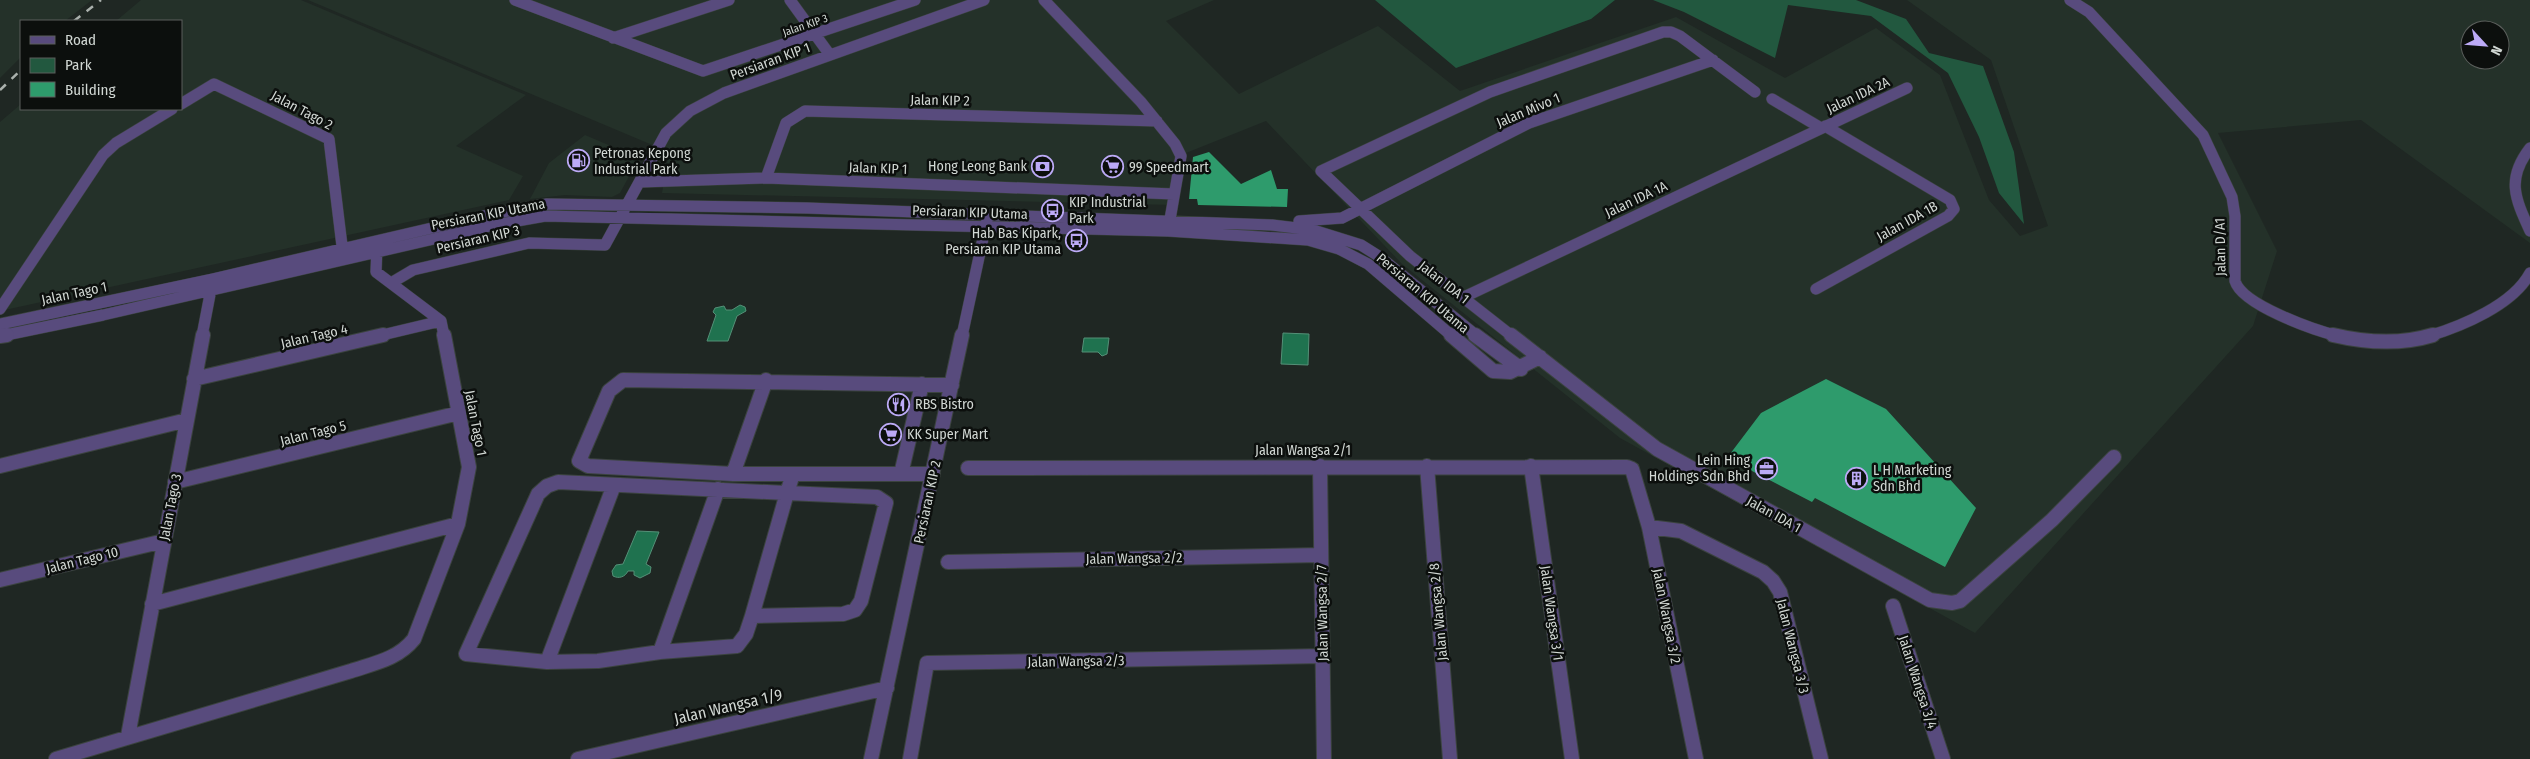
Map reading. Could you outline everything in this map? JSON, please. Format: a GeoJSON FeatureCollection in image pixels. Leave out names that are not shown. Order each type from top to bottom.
{"type":"FeatureCollection","features":[{"type":"Feature","properties":{"kind":"street"},"geometry":{"type":"LineString","coordinates":[[515,0],[614,38],[730,0]]}},
{"type":"Feature","properties":{"kind":"street"},"geometry":{"type":"LineString","coordinates":[[790,0],[830,55]]}},
{"type":"Feature","properties":{"kind":"street","name":"Jalan KIP 3"},"geometry":{"type":"LineString","coordinates":[[614,38],[703,71],[915,0]]}},
{"type":"Feature","properties":{"kind":"street","name":"Persiaran KIP 1"},"geometry":{"type":"LineString","coordinates":[[620,218],[666,133],[690,111],[724,93],[984,0]]}},
{"type":"Feature","properties":{"kind":"street"},"geometry":{"type":"LineString","coordinates":[[1044,0],[1157,121],[1181,156],[1169,227]]}},
{"type":"Feature","properties":{"kind":"street","name":"Jalan D/A1"},"geometry":{"type":"LineString","coordinates":[[2070,0],[2089,12],[2203,135],[2223,172],[2232,197],[2235,216],[2235,281],[2237,288],[2244,294],[2307,327],[2334,335],[2373,342],[2416,340],[2437,334],[2484,313],[2510,296],[2530,273]]}},
{"type":"Feature","properties":{"kind":"street","name":"Jalan IDA 1"},"geometry":{"type":"LineString","coordinates":[[1713,60],[1676,34],[1663,32],[1490,92],[1322,171],[1410,256],[1657,449],[1914,593],[1940,603],[1960,601],[2052,520],[2114,457]]}},
{"type":"Feature","properties":{"kind":"street"},"geometry":{"type":"LineString","coordinates":[[1713,60],[1755,92]]}},
{"type":"Feature","properties":{"kind":"street","name":"Jalan Mivo 1"},"geometry":{"type":"LineString","coordinates":[[1169,227],[1192,217],[1324,221],[1342,218],[1529,123],[1713,60]]}},
{"type":"Feature","properties":{"kind":"street","name":"Jalan Tago 2"},"geometry":{"type":"LineString","coordinates":[[182,103],[214,84],[329,139],[344,253]]}},
{"type":"Feature","properties":{"kind":"street","name":"Jalan IDA 2A"},"geometry":{"type":"LineString","coordinates":[[1823,127],[1907,88]]}},
{"type":"Feature","properties":{"kind":"street"},"geometry":{"type":"LineString","coordinates":[[1772,99],[1823,127]]}},
{"type":"Feature","properties":{"kind":"street"},"geometry":{"type":"LineString","coordinates":[[0,309],[103,155],[116,143],[170,110]]}},
{"type":"Feature","properties":{"kind":"street","name":"Jalan KIP 2"},"geometry":{"type":"LineString","coordinates":[[766,178],[786,123],[805,111],[1157,121]]}},
{"type":"Feature","properties":{"kind":"street","name":"Jalan IDA 1B"},"geometry":{"type":"LineString","coordinates":[[1816,289],[1948,216],[1954,209],[1950,200],[1823,127]]}},
{"type":"Feature","properties":{"kind":"street","name":"Jalan IDA 1A"},"geometry":{"type":"LineString","coordinates":[[1464,298],[1823,127]]}},
{"type":"Feature","properties":{"kind":"street"},"geometry":{"type":"LineString","coordinates":[[2530,148],[2522,157],[2513,174],[2514,193],[2530,231]]}},
{"type":"Feature","properties":{"kind":"street","name":"Jalan KIP 1"},"geometry":{"type":"LineString","coordinates":[[640,182],[766,178],[1174,194]]}},
{"type":"Feature","properties":{"kind":"street","name":"Persiaran KIP Utama"},"geometry":{"type":"LineString","coordinates":[[377,247],[547,204],[807,208],[987,221]]}},
{"type":"Feature","properties":{"kind":"street","name":"Persiaran KIP Utama"},"geometry":{"type":"LineString","coordinates":[[377,247],[545,216],[987,221],[1169,227],[1287,237],[1324,238],[1361,245],[1380,257],[1454,319],[1521,368]]}},
{"type":"Feature","properties":{"kind":"street","name":"Persiaran KIP 3"},"geometry":{"type":"LineString","coordinates":[[391,283],[413,270],[529,243],[605,245],[620,218]]}},
{"type":"Feature","properties":{"kind":"street","name":"Persiaran KIP 2"},"geometry":{"type":"LineString","coordinates":[[871,759],[987,221]]}},
{"type":"Feature","properties":{"kind":"street","name":"Persiaran KIP Utama"},"geometry":{"type":"LineString","coordinates":[[1324,238],[1368,264],[1493,370],[1510,372],[1540,357]]}},
{"type":"Feature","properties":{"kind":"street"},"geometry":{"type":"LineString","coordinates":[[377,247],[376,272],[441,321]]}},
{"type":"Feature","properties":{"kind":"street","name":"Jalan Tago 1"},"geometry":{"type":"LineString","coordinates":[[0,336],[344,253],[377,247]]}},
{"type":"Feature","properties":{"kind":"street","name":"Jalan Tago 1"},"geometry":{"type":"LineString","coordinates":[[0,324],[212,285]]}},
{"type":"Feature","properties":{"kind":"street","name":"Jalan Tago 3"},"geometry":{"type":"LineString","coordinates":[[128,736],[212,285]]}},
{"type":"Feature","properties":{"kind":"street","name":"Jalan Tago 1"},"geometry":{"type":"LineString","coordinates":[[128,736],[311,684],[393,656],[405,650],[414,639],[458,524],[469,467],[441,321]]}},
{"type":"Feature","properties":{"kind":"street","name":"Jalan Tago 4"},"geometry":{"type":"LineString","coordinates":[[194,379],[441,321]]}},
{"type":"Feature","properties":{"kind":"street"},"geometry":{"type":"LineString","coordinates":[[933,474],[733,474],[588,466],[579,461],[609,391],[618,382],[630,379],[766,380],[952,385]]}},
{"type":"Feature","properties":{"kind":"street"},"geometry":{"type":"LineString","coordinates":[[733,474],[766,380]]}},
{"type":"Feature","properties":{"kind":"street"},"geometry":{"type":"LineString","coordinates":[[901,474],[922,384]]}},
{"type":"Feature","properties":{"kind":"street","name":"Jalan Tago 5"},"geometry":{"type":"LineString","coordinates":[[175,482],[459,413]]}},
{"type":"Feature","properties":{"kind":"street"},"geometry":{"type":"LineString","coordinates":[[0,466],[187,420]]}},
{"type":"Feature","properties":{"kind":"street","name":"Jalan Wangsa 2/7"},"geometry":{"type":"LineString","coordinates":[[1320,466],[1324,759]]}},
{"type":"Feature","properties":{"kind":"street","name":"Jalan Wangsa 2/8"},"geometry":{"type":"LineString","coordinates":[[1427,466],[1450,759]]}},
{"type":"Feature","properties":{"kind":"street","name":"Jalan Wangsa 2/1"},"geometry":{"type":"LineString","coordinates":[[968,468],[1531,466],[1627,467],[1635,473]]}},
{"type":"Feature","properties":{"kind":"street","name":"Jalan Wangsa 3/1"},"geometry":{"type":"LineString","coordinates":[[1531,466],[1572,759]]}},
{"type":"Feature","properties":{"kind":"street","name":"Jalan Wangsa 3/2"},"geometry":{"type":"LineString","coordinates":[[1635,473],[1649,527],[1696,759]]}},
{"type":"Feature","properties":{"kind":"street"},"geometry":{"type":"LineString","coordinates":[[752,616],[850,613],[858,606],[886,503],[876,497],[787,494],[558,482],[547,486],[538,494],[466,654],[547,662],[598,661],[660,652],[737,646],[746,634],[752,616],[787,494],[793,474]]}},
{"type":"Feature","properties":{"kind":"street"},"geometry":{"type":"LineString","coordinates":[[810,494],[815,474]]}},
{"type":"Feature","properties":{"kind":"street"},"geometry":{"type":"LineString","coordinates":[[547,662],[614,485]]}},
{"type":"Feature","properties":{"kind":"street"},"geometry":{"type":"LineString","coordinates":[[660,652],[718,489]]}},
{"type":"Feature","properties":{"kind":"street"},"geometry":{"type":"LineString","coordinates":[[152,604],[458,524]]}},
{"type":"Feature","properties":{"kind":"street","name":"Jalan Wangsa 3/3"},"geometry":{"type":"LineString","coordinates":[[1649,527],[1681,531],[1763,572],[1773,581],[1780,592],[1821,759]]}},
{"type":"Feature","properties":{"kind":"street","name":"Jalan Tago 10"},"geometry":{"type":"LineString","coordinates":[[0,580],[164,540]]}},
{"type":"Feature","properties":{"kind":"street","name":"Jalan Wangsa 2/2"},"geometry":{"type":"LineString","coordinates":[[948,562],[1321,555]]}},
{"type":"Feature","properties":{"kind":"street","name":"Jalan Wangsa 3/4"},"geometry":{"type":"LineString","coordinates":[[1893,606],[1943,759]]}},
{"type":"Feature","properties":{"kind":"street","name":"Jalan Wangsa 2/3"},"geometry":{"type":"LineString","coordinates":[[910,759],[927,663],[1323,656]]}},
{"type":"Feature","properties":{"kind":"street","name":"Jalan Wangsa 1/9"},"geometry":{"type":"LineString","coordinates":[[578,759],[887,688]]}},
{"type":"Feature","properties":{"kind":"street"},"geometry":{"type":"LineString","coordinates":[[56,759],[128,736]]}},
{"type":"Feature","properties":{"kind":"shaded area"},"geometry":{"type":"Polygon","coordinates":[[[0,0],[92,0],[66,20],[20,20],[20,58],[0,78],[0,0]]]}},
{"type":"Feature","properties":{"kind":"shaded area"},"geometry":{"type":"Polygon","coordinates":[[[141,0],[301,0],[526,95],[456,146],[523,176],[509,200],[0,311],[0,122],[20,105],[20,110],[182,110],[182,20],[117,20],[141,0]]]}},
{"type":"Feature","properties":{"kind":"shaded area"},"geometry":{"type":"Polygon","coordinates":[[[308,0],[1214,0],[1166,21],[1239,94],[1378,26],[1460,91],[1676,17],[1785,78],[1876,28],[1940,75],[1989,200],[2020,236],[2048,226],[1991,60],[1907,0],[2530,0],[2530,243],[2361,120],[2218,133],[2277,251],[2253,326],[1975,633],[1620,438],[1402,264],[1266,121],[1186,153],[1173,205],[662,193],[669,152],[308,0]]]}},
{"type":"Feature","properties":{"kind":"shaded area"},"geometry":{"type":"Polygon","coordinates":[[[585,135],[639,158],[620,193],[612,197],[565,195],[530,199],[549,163],[585,135]]]}},
{"type":"Feature","properties":{"kind":"shaded area"},"geometry":{"type":"Polygon","coordinates":[[[740,305],[745,307],[746,311],[737,316],[728,341],[707,341],[716,315],[713,312],[715,308],[724,306],[726,310],[732,310],[740,305]]]}},
{"type":"Feature","properties":{"kind":"shaded area"},"geometry":{"type":"Polygon","coordinates":[[[1283,333],[1309,334],[1308,365],[1281,364],[1283,333]]]}},
{"type":"Feature","properties":{"kind":"shaded area"},"geometry":{"type":"Polygon","coordinates":[[[1084,338],[1109,338],[1107,354],[1102,356],[1098,352],[1082,352],[1084,338]]]}},
{"type":"Feature","properties":{"kind":"shaded area"},"geometry":{"type":"Polygon","coordinates":[[[637,531],[659,532],[646,564],[651,567],[650,573],[640,578],[634,575],[634,571],[628,571],[622,577],[613,576],[612,571],[616,565],[623,564],[637,531]]]}},
{"type":"Feature","properties":{"kind":"green space"},"geometry":{"type":"Polygon","coordinates":[[[1375,0],[1615,0],[1591,19],[1456,68],[1375,0]]]}},
{"type":"Feature","properties":{"kind":"green space"},"geometry":{"type":"Polygon","coordinates":[[[1653,0],[1856,0],[1906,19],[1929,53],[1983,66],[2014,152],[2024,224],[1999,193],[1979,137],[1948,73],[1871,16],[1788,5],[1775,58],[1684,12],[1653,0]]]}},
{"type":"Feature","properties":{"kind":"building"},"geometry":{"type":"Polygon","coordinates":[[[1209,152],[1241,184],[1271,170],[1277,189],[1288,189],[1287,207],[1198,205],[1197,199],[1189,199],[1193,157],[1209,152]]]}},
{"type":"Feature","properties":{"kind":"building","name":"L H Marketing Sdn Bhd"},"geometry":{"type":"Polygon","coordinates":[[[1826,379],[1886,409],[1976,508],[1945,567],[1815,498],[1812,502],[1727,458],[1761,413],[1826,379]]]}},
{"type":"Feature","properties":{"kind":"railway"},"geometry":{"type":"LineString","coordinates":[[75,20],[101,0]]}},
{"type":"Feature","properties":{"kind":"railway"},"geometry":{"type":"LineString","coordinates":[[0,90],[20,71]]}},
{"type":"Feature","properties":{"kind":"place","name":"Petronas Kepong Industrial Park"},"geometry":{"type":"Point","coordinates":[578,161]}},
{"type":"Feature","properties":{"kind":"place","name":"Hong Leong Bank"},"geometry":{"type":"Point","coordinates":[1043,166]}},
{"type":"Feature","properties":{"kind":"place","name":"99 Speedmart"},"geometry":{"type":"Point","coordinates":[1113,167]}},
{"type":"Feature","properties":{"kind":"place","name":"KIP Industrial Park"},"geometry":{"type":"Point","coordinates":[1053,210]}},
{"type":"Feature","properties":{"kind":"place","name":"Hab Bas Kipark, Persiaran KIP Utama"},"geometry":{"type":"Point","coordinates":[1077,241]}},
{"type":"Feature","properties":{"kind":"place","name":"RBS Bistro"},"geometry":{"type":"Point","coordinates":[899,404]}},
{"type":"Feature","properties":{"kind":"place","name":"KK Super Mart"},"geometry":{"type":"Point","coordinates":[891,434]}},
{"type":"Feature","properties":{"kind":"place","name":"Lein Hing Holdings Sdn Bhd"},"geometry":{"type":"Point","coordinates":[1766,468]}},
{"type":"Feature","properties":{"kind":"place","name":"L H Marketing Sdn Bhd"},"geometry":{"type":"Point","coordinates":[1857,478]}}]}
